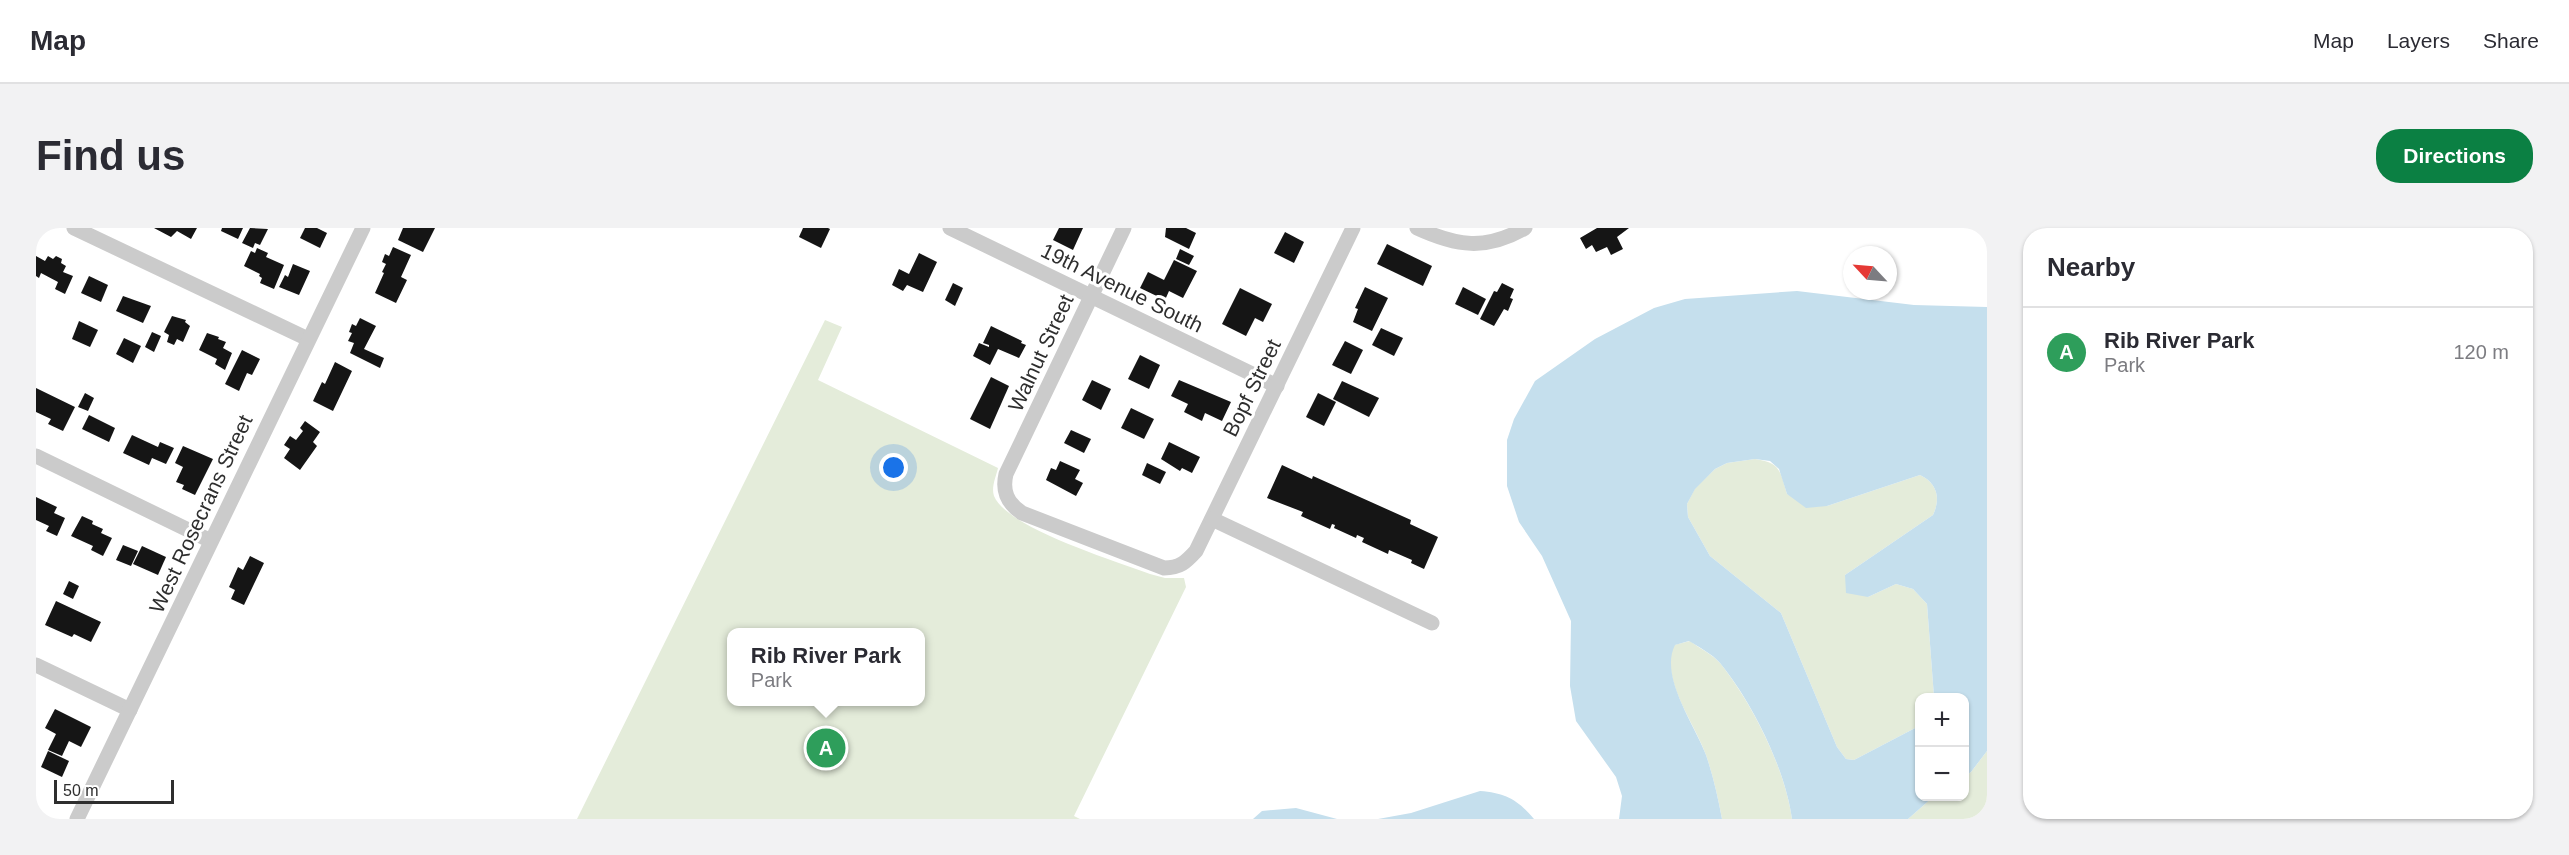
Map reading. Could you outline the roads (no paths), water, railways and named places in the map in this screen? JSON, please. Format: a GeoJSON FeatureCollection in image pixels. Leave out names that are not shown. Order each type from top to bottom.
{"type":"FeatureCollection","features":[{"type":"Feature","properties":{"kind":"street"},"geometry":{"type":"LineString","coordinates":[[74,228],[308,339]]}},
{"type":"Feature","properties":{"kind":"street","name":"West Rosecrans Street"},"geometry":{"type":"LineString","coordinates":[[78,819],[363,228]]}},
{"type":"Feature","properties":{"kind":"street","name":"19th Avenue South"},"geometry":{"type":"LineString","coordinates":[[950,228],[1277,386]]}},
{"type":"Feature","properties":{"kind":"street","name":"Walnut Street"},"geometry":{"type":"LineString","coordinates":[[1124,228],[1006,474],[1004,484],[1007,497],[1022,513],[1164,568],[1175,568],[1185,564]]}},
{"type":"Feature","properties":{"kind":"street","name":"Bopf Street"},"geometry":{"type":"LineString","coordinates":[[1185,564],[1196,551],[1212,519],[1353,228]]}},
{"type":"Feature","properties":{"kind":"street"},"geometry":{"type":"LineString","coordinates":[[1417,228],[1443,240],[1466,244],[1486,243],[1525,228]]}},
{"type":"Feature","properties":{"kind":"street"},"geometry":{"type":"LineString","coordinates":[[36,456],[212,541]]}},
{"type":"Feature","properties":{"kind":"street"},"geometry":{"type":"LineString","coordinates":[[1212,519],[1432,623]]}},
{"type":"Feature","properties":{"kind":"street"},"geometry":{"type":"LineString","coordinates":[[36,665],[130,710]]}},
{"type":"Feature","properties":{"kind":"water"},"geometry":{"type":"Polygon","coordinates":[[[1797,291],[1843,297],[1843,300],[1987,307],[1987,751],[1969,773],[1969,693],[1934,693],[1927,604],[1913,589],[1896,584],[1868,597],[1846,593],[1845,575],[1933,515],[1937,497],[1934,487],[1926,478],[1920,475],[1827,506],[1806,508],[1787,494],[1779,469],[1770,461],[1755,459],[1727,463],[1715,469],[1695,489],[1687,504],[1688,517],[1710,556],[1781,613],[1837,747],[1846,759],[1854,760],[1915,728],[1915,801],[1928,801],[1908,819],[1792,819],[1775,758],[1755,716],[1720,663],[1689,641],[1675,645],[1671,657],[1672,671],[1680,700],[1706,755],[1722,819],[1619,819],[1622,796],[1616,777],[1576,721],[1570,686],[1571,621],[1542,556],[1519,522],[1507,486],[1507,440],[1514,419],[1535,381],[1595,339],[1654,308],[1685,299],[1797,291]]]}},
{"type":"Feature","properties":{"kind":"water"},"geometry":{"type":"Polygon","coordinates":[[[1480,791],[1511,799],[1534,819],[1378,819],[1411,813],[1480,791]]]}},
{"type":"Feature","properties":{"kind":"water"},"geometry":{"type":"Polygon","coordinates":[[[1296,808],[1337,819],[1253,819],[1262,811],[1296,808]]]}},
{"type":"Feature","properties":{"kind":"place","name":"Rib River Park"},"geometry":{"type":"Point","coordinates":[826,748]}}]}
